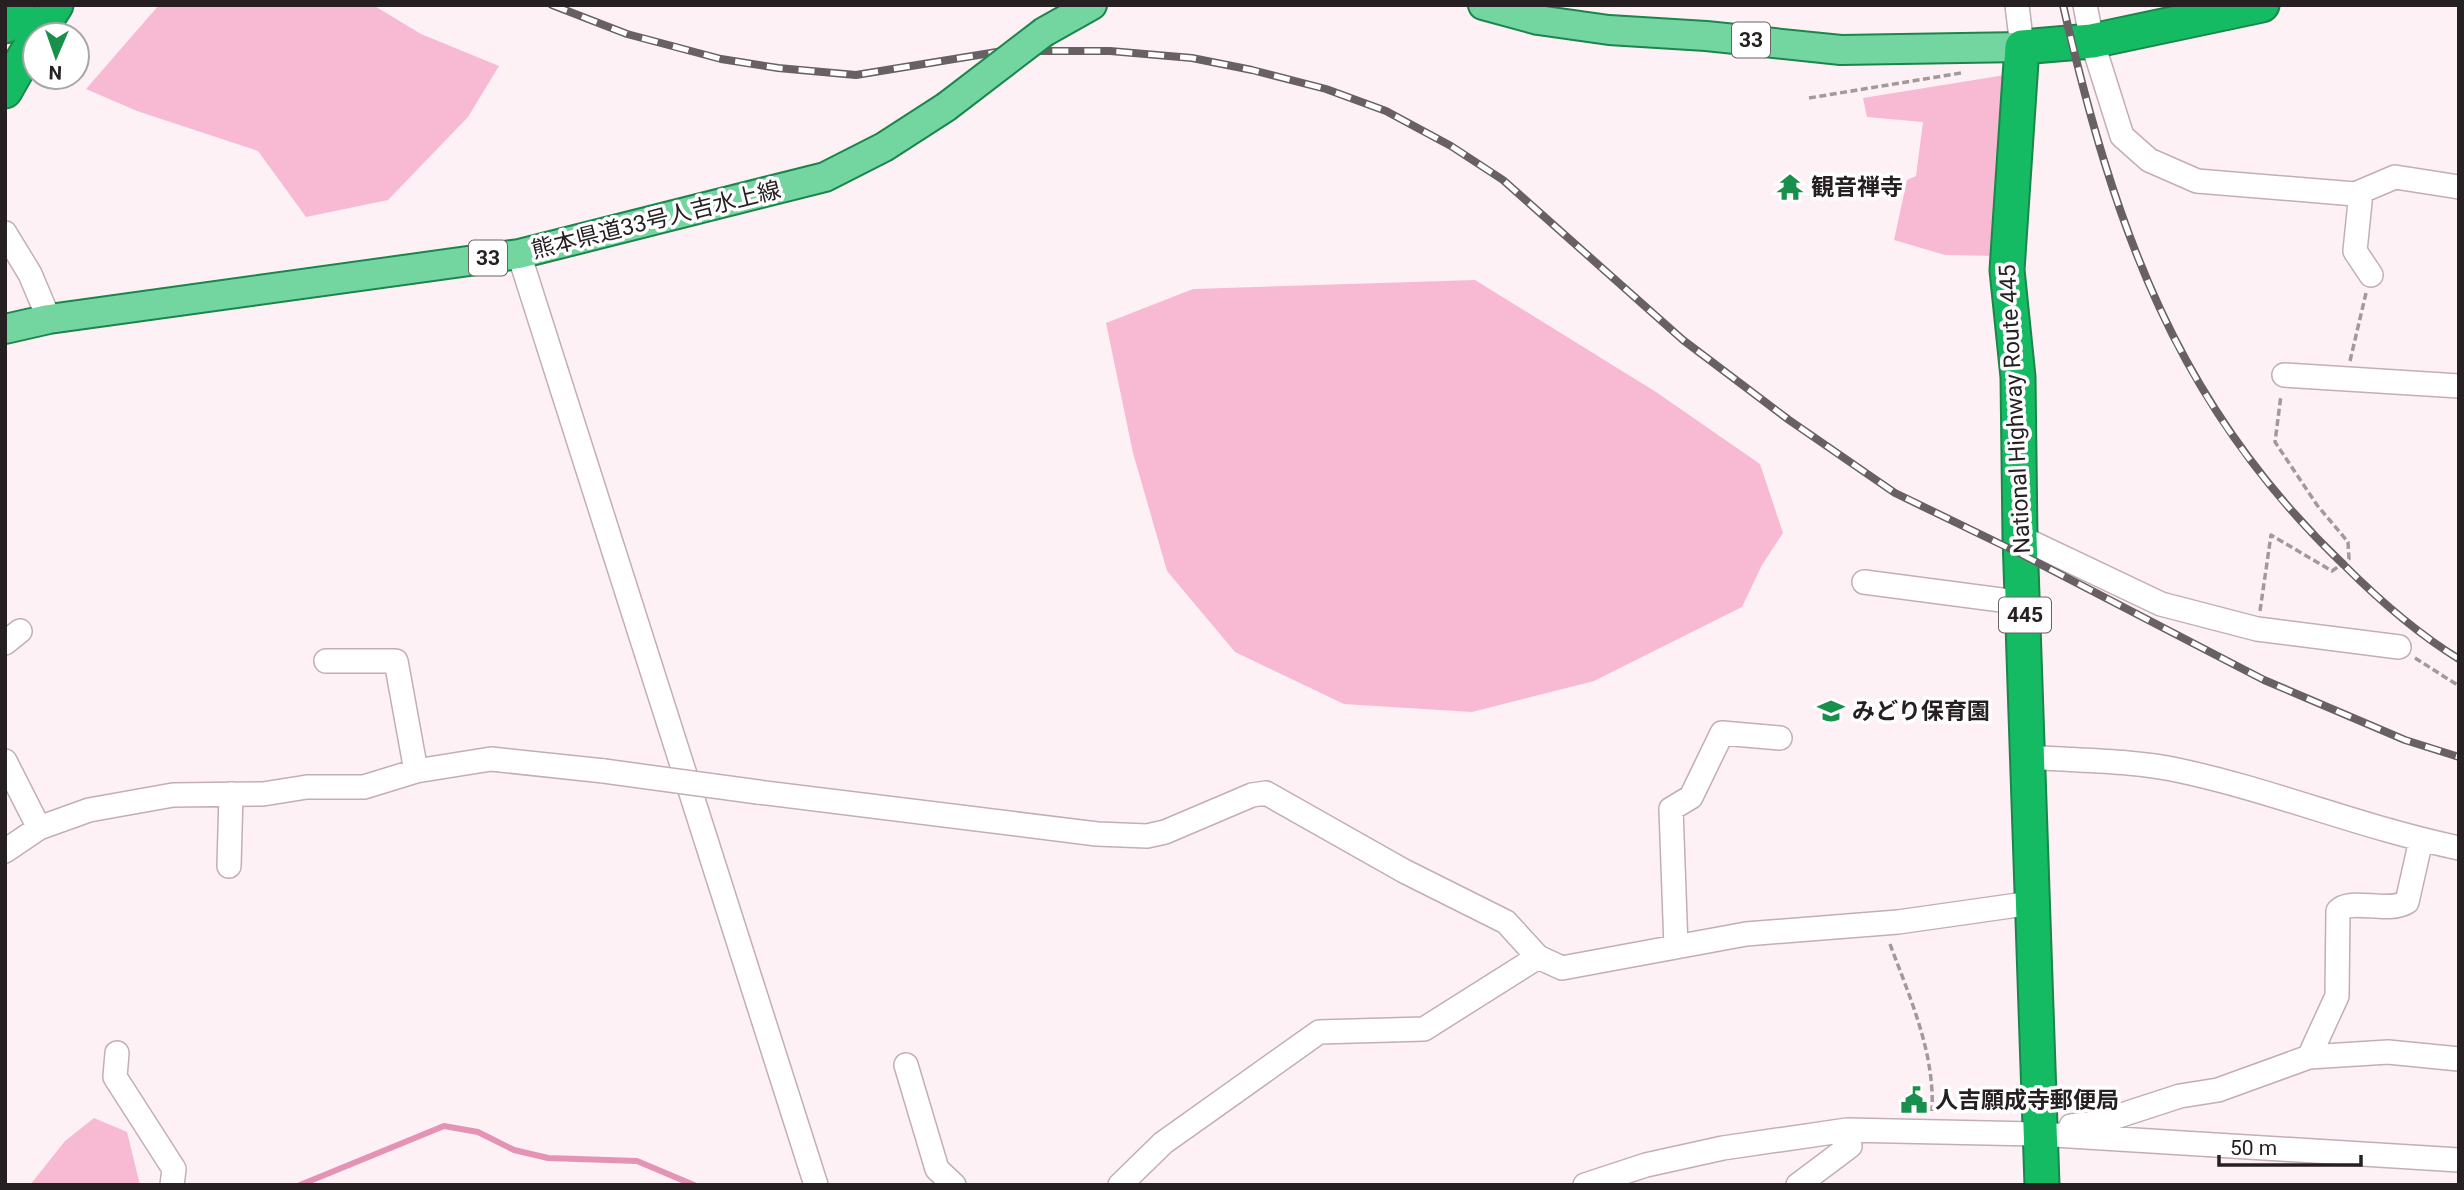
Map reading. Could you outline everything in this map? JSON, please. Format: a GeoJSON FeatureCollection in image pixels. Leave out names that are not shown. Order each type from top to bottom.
{"type":"FeatureCollection","features":[{"type":"Feature","properties":{"kind":"highway"},"geometry":{"type":"LineString","coordinates":[[5,26],[18,5]]}},
{"type":"Feature","properties":{"kind":"highway"},"geometry":{"type":"LineString","coordinates":[[46,21],[55,5]]}},
{"type":"Feature","properties":{"kind":"highway"},"geometry":{"type":"LineString","coordinates":[[2022,47],[2092,41],[2262,5]]}},
{"type":"Feature","properties":{"kind":"highway","name":"National Highway Route 445"},"geometry":{"type":"LineString","coordinates":[[2022,47],[2007,270],[2018,377],[2020,537],[2032,903],[2050,1135],[2042,1185]]}},
{"type":"Feature","properties":{"kind":"highway"},"geometry":{"type":"LineString","coordinates":[[5,91],[21,63]]}},
{"type":"Feature","properties":{"kind":"main road","name":"熊本県道33号人吉水上線"},"geometry":{"type":"LineString","coordinates":[[5,329],[49,319],[519,254],[739,201],[825,177],[884,147],[946,107],[1044,32],[1092,5]]}},
{"type":"Feature","properties":{"kind":"main road","name":"33"},"geometry":{"type":"LineString","coordinates":[[1482,5],[1538,20],[1609,30],[1706,36],[1841,50],[2022,47]]}},
{"type":"Feature","properties":{"kind":"street"},"geometry":{"type":"LineString","coordinates":[[2017,5],[2022,47]]}},
{"type":"Feature","properties":{"kind":"street"},"geometry":{"type":"LineString","coordinates":[[2085,5],[2092,41],[2122,136],[2149,160],[2197,181],[2356,194],[2395,177],[2459,187]]}},
{"type":"Feature","properties":{"kind":"street"},"geometry":{"type":"LineString","coordinates":[[2361,192],[2354,251],[2371,275]]}},
{"type":"Feature","properties":{"kind":"street"},"geometry":{"type":"LineString","coordinates":[[5,233],[30,274],[49,319]]}},
{"type":"Feature","properties":{"kind":"street"},"geometry":{"type":"LineString","coordinates":[[519,254],[816,1185]]}},
{"type":"Feature","properties":{"kind":"street"},"geometry":{"type":"LineString","coordinates":[[2284,375],[2459,386]]}},
{"type":"Feature","properties":{"kind":"street"},"geometry":{"type":"LineString","coordinates":[[2020,537],[2161,604],[2257,629],[2399,647]]}},
{"type":"Feature","properties":{"kind":"street"},"geometry":{"type":"LineString","coordinates":[[1864,582],[2024,603]]}},
{"type":"Feature","properties":{"kind":"street"},"geometry":{"type":"LineString","coordinates":[[326,661],[396,661],[416,771]]}},
{"type":"Feature","properties":{"kind":"street"},"geometry":{"type":"LineString","coordinates":[[1676,947],[1671,809],[1691,797],[1722,733],[1780,738]]}},
{"type":"Feature","properties":{"kind":"street"},"geometry":{"type":"LineString","coordinates":[[2028,757],[2174,769],[2296,800],[2421,840],[2459,848]]}},
{"type":"Feature","properties":{"kind":"street"},"geometry":{"type":"LineString","coordinates":[[5,852],[39,828],[89,810],[173,795],[263,794],[307,787],[364,787],[416,771],[491,759],[1097,834],[1147,836],[1165,832],[1252,795],[1266,793],[1404,871],[1506,922],[1538,957],[1562,968],[1746,934],[1883,923],[2032,903]]}},
{"type":"Feature","properties":{"kind":"street"},"geometry":{"type":"LineString","coordinates":[[5,761],[39,828]]}},
{"type":"Feature","properties":{"kind":"street"},"geometry":{"type":"LineString","coordinates":[[229,866],[231,794]]}},
{"type":"Feature","properties":{"kind":"street"},"geometry":{"type":"LineString","coordinates":[[2309,1057],[2337,996],[2338,911],[2348,905],[2388,908],[2407,902],[2421,840]]}},
{"type":"Feature","properties":{"kind":"street"},"geometry":{"type":"LineString","coordinates":[[1121,1185],[1163,1143],[1319,1032],[1424,1028],[1538,957]]}},
{"type":"Feature","properties":{"kind":"street"},"geometry":{"type":"LineString","coordinates":[[2050,1135],[2071,1126],[2097,1123],[2180,1096],[2218,1090],[2309,1057],[2388,1052],[2459,1059]]}},
{"type":"Feature","properties":{"kind":"street"},"geometry":{"type":"LineString","coordinates":[[117,1054],[115,1077],[174,1169],[172,1185]]}},
{"type":"Feature","properties":{"kind":"street"},"geometry":{"type":"LineString","coordinates":[[906,1065],[937,1169],[954,1185]]}},
{"type":"Feature","properties":{"kind":"street"},"geometry":{"type":"LineString","coordinates":[[1585,1185],[1646,1165],[1723,1147],[1847,1130],[2050,1135],[2459,1160]]}},
{"type":"Feature","properties":{"kind":"street"},"geometry":{"type":"LineString","coordinates":[[1798,1185],[1850,1146],[1847,1130]]}},
{"type":"Feature","properties":{"kind":"path"},"geometry":{"type":"LineString","coordinates":[[1809,98],[1965,72]]}},
{"type":"Feature","properties":{"kind":"path"},"geometry":{"type":"LineString","coordinates":[[2345,380],[2371,275]]}},
{"type":"Feature","properties":{"kind":"path"},"geometry":{"type":"LineString","coordinates":[[2257,629],[2271,535],[2332,571],[2349,559],[2348,542],[2317,505],[2275,442],[2284,375]]}},
{"type":"Feature","properties":{"kind":"path"},"geometry":{"type":"LineString","coordinates":[[2399,647],[2459,686]]}},
{"type":"Feature","properties":{"kind":"path"},"geometry":{"type":"LineString","coordinates":[[1883,923],[1924,1037],[1933,1094],[1931,1131]]}},
{"type":"Feature","properties":{"kind":"shaded area"},"geometry":{"type":"Polygon","coordinates":[[[159,5],[373,5],[421,34],[499,66],[468,117],[388,200],[306,217],[258,151],[137,111],[91,91],[91,83],[159,5]]]}},
{"type":"Feature","properties":{"kind":"shaded area"},"geometry":{"type":"Polygon","coordinates":[[[2011,74],[2000,256],[1945,255],[1894,240],[1907,180],[1916,176],[1923,122],[1867,117],[1863,98],[2011,74]]]}},
{"type":"Feature","properties":{"kind":"shaded area"},"geometry":{"type":"Polygon","coordinates":[[[1475,280],[1656,392],[1760,464],[1783,533],[1762,565],[1742,607],[1594,681],[1472,712],[1344,704],[1235,652],[1167,571],[1133,453],[1106,323],[1193,289],[1475,280]]]}},
{"type":"Feature","properties":{"kind":"shaded area"},"geometry":{"type":"Polygon","coordinates":[[[94,1118],[127,1132],[140,1185],[30,1185],[65,1141],[94,1118]]]}},
{"type":"Feature","properties":{"kind":"waterway"},"geometry":{"type":"LineString","coordinates":[[300,1185],[444,1126],[478,1132],[514,1150],[548,1158],[637,1161],[694,1185]]}},
{"type":"Feature","properties":{"kind":"railway"},"geometry":{"type":"LineString","coordinates":[[552,5],[627,34],[721,59],[778,68],[856,75],[1003,51],[1110,51],[1192,58],[1252,70],[1326,89],[1386,111],[1451,146],[1503,180],[1683,340],[1789,420],[1895,493],[2021,554],[2264,680],[2405,740],[2459,757]]}},
{"type":"Feature","properties":{"kind":"railway"},"geometry":{"type":"LineString","coordinates":[[2063,5],[2105,163],[2130,237],[2160,308],[2195,376],[2236,441],[2286,504],[2344,565],[2385,603],[2429,639],[2459,659]]}},
{"type":"Feature","properties":{"kind":"place","name":"観音禅寺"},"geometry":{"type":"Point","coordinates":[1790,187]}},
{"type":"Feature","properties":{"kind":"place","name":"みどり保育園"},"geometry":{"type":"Point","coordinates":[1831,711]}},
{"type":"Feature","properties":{"kind":"place","name":"人吉願成寺郵便局"},"geometry":{"type":"Point","coordinates":[1914,1100]}}]}
